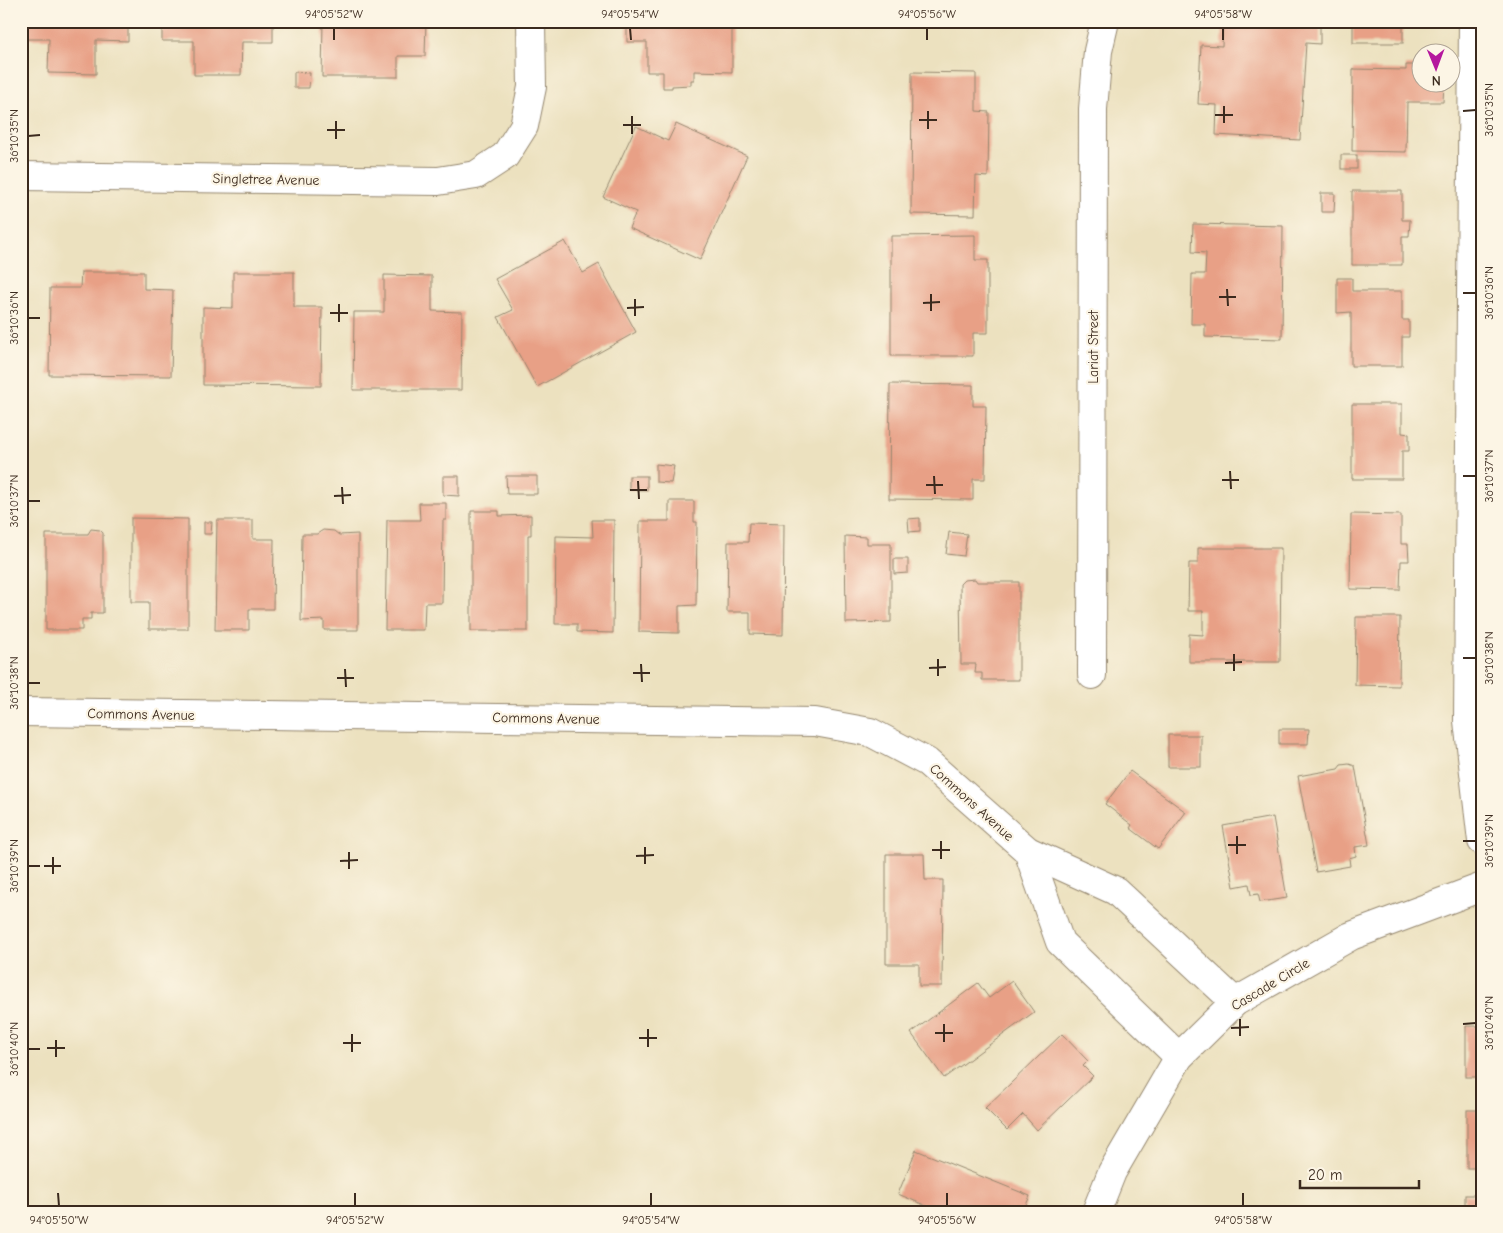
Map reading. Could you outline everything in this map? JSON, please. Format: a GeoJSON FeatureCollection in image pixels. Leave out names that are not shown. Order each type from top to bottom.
{"type":"FeatureCollection","features":[{"type":"Feature","properties":{"kind":"street","name":"Singletree Avenue"},"geometry":{"type":"LineString","coordinates":[[21,176],[438,181],[476,174],[505,156],[524,126],[530,95],[531,21]]}},
{"type":"Feature","properties":{"kind":"street","name":"Lariat Street"},"geometry":{"type":"LineString","coordinates":[[1092,675],[1093,108],[1098,51],[1104,21]]}},
{"type":"Feature","properties":{"kind":"street"},"geometry":{"type":"LineString","coordinates":[[1473,21],[1476,447],[1468,721],[1482,841]]}},
{"type":"Feature","properties":{"kind":"street","name":"Commons Avenue"},"geometry":{"type":"LineString","coordinates":[[21,712],[815,722],[870,732],[927,762],[1028,851],[1116,890],[1235,1002]]}},
{"type":"Feature","properties":{"kind":"street","name":"Commons Avenue"},"geometry":{"type":"LineString","coordinates":[[1028,851],[1060,942],[1178,1057]]}},
{"type":"Feature","properties":{"kind":"street","name":"Cascade Circle"},"geometry":{"type":"LineString","coordinates":[[1096,1212],[1112,1172],[1178,1057],[1235,1002],[1351,936],[1482,887]]}},
{"type":"Feature","properties":{"kind":"building"},"geometry":{"type":"Polygon","coordinates":[[[21,21],[128,21],[128,41],[96,40],[96,74],[48,73],[49,39],[21,39],[21,21]]]}},
{"type":"Feature","properties":{"kind":"building"},"geometry":{"type":"Polygon","coordinates":[[[162,21],[273,21],[273,42],[242,42],[241,75],[194,75],[194,41],[162,41],[162,21]]]}},
{"type":"Feature","properties":{"kind":"building"},"geometry":{"type":"Polygon","coordinates":[[[323,21],[426,21],[425,56],[398,56],[398,77],[322,77],[323,21]]]}},
{"type":"Feature","properties":{"kind":"building"},"geometry":{"type":"Polygon","coordinates":[[[627,21],[732,21],[732,72],[694,71],[694,80],[691,80],[691,85],[663,88],[663,72],[647,72],[647,42],[627,42],[627,21]]]}},
{"type":"Feature","properties":{"kind":"building"},"geometry":{"type":"Polygon","coordinates":[[[1223,21],[1308,21],[1307,25],[1320,26],[1320,44],[1306,43],[1300,140],[1216,135],[1217,105],[1198,104],[1201,45],[1222,46],[1223,21]]]}},
{"type":"Feature","properties":{"kind":"building"},"geometry":{"type":"Polygon","coordinates":[[[1353,21],[1403,21],[1403,43],[1353,43],[1353,21]]]}},
{"type":"Feature","properties":{"kind":"building"},"geometry":{"type":"Polygon","coordinates":[[[1406,65],[1410,65],[1410,92],[1444,92],[1443,102],[1407,102],[1406,152],[1352,151],[1353,69],[1406,70],[1406,65]]]}},
{"type":"Feature","properties":{"kind":"building"},"geometry":{"type":"Polygon","coordinates":[[[294,72],[310,73],[309,88],[294,88],[294,72]]]}},
{"type":"Feature","properties":{"kind":"building"},"geometry":{"type":"Polygon","coordinates":[[[912,72],[976,73],[976,111],[989,112],[988,177],[976,176],[975,215],[911,214],[912,72]]]}},
{"type":"Feature","properties":{"kind":"building"},"geometry":{"type":"Polygon","coordinates":[[[676,124],[747,156],[700,260],[629,228],[636,212],[603,197],[636,126],[668,141],[676,124]]]}},
{"type":"Feature","properties":{"kind":"building"},"geometry":{"type":"Polygon","coordinates":[[[1341,155],[1357,155],[1357,169],[1341,169],[1341,155]]]}},
{"type":"Feature","properties":{"kind":"building"},"geometry":{"type":"Polygon","coordinates":[[[1352,191],[1402,191],[1402,220],[1410,220],[1409,236],[1402,236],[1402,265],[1352,265],[1352,191]]]}},
{"type":"Feature","properties":{"kind":"building"},"geometry":{"type":"Polygon","coordinates":[[[1321,193],[1335,193],[1334,212],[1321,212],[1321,193]]]}},
{"type":"Feature","properties":{"kind":"building"},"geometry":{"type":"Polygon","coordinates":[[[1193,224],[1283,226],[1282,339],[1205,337],[1205,324],[1191,324],[1192,274],[1205,274],[1206,253],[1192,252],[1193,224]]]}},
{"type":"Feature","properties":{"kind":"building"},"geometry":{"type":"Polygon","coordinates":[[[975,235],[975,260],[988,260],[988,333],[973,333],[973,356],[891,356],[891,236],[975,235]]]}},
{"type":"Feature","properties":{"kind":"building"},"geometry":{"type":"Polygon","coordinates":[[[565,241],[583,273],[599,264],[636,332],[537,387],[498,317],[513,310],[495,279],[565,241]]]}},
{"type":"Feature","properties":{"kind":"building"},"geometry":{"type":"Polygon","coordinates":[[[81,272],[144,272],[144,289],[173,290],[171,376],[49,375],[50,288],[80,288],[81,272]]]}},
{"type":"Feature","properties":{"kind":"building"},"geometry":{"type":"Polygon","coordinates":[[[233,272],[294,272],[294,307],[322,307],[321,386],[203,385],[203,307],[233,308],[233,272]]]}},
{"type":"Feature","properties":{"kind":"building"},"geometry":{"type":"Polygon","coordinates":[[[384,275],[432,276],[432,311],[462,312],[461,390],[353,390],[354,312],[384,312],[384,275]]]}},
{"type":"Feature","properties":{"kind":"building"},"geometry":{"type":"Polygon","coordinates":[[[1337,278],[1352,278],[1352,291],[1402,291],[1402,320],[1409,320],[1409,337],[1402,337],[1402,366],[1351,366],[1351,312],[1337,313],[1337,278]]]}},
{"type":"Feature","properties":{"kind":"building"},"geometry":{"type":"Polygon","coordinates":[[[890,384],[973,385],[973,406],[986,406],[985,479],[973,479],[973,500],[889,499],[890,384]]]}},
{"type":"Feature","properties":{"kind":"building"},"geometry":{"type":"Polygon","coordinates":[[[1352,404],[1402,404],[1402,433],[1409,434],[1409,451],[1402,451],[1402,479],[1352,479],[1352,404]]]}},
{"type":"Feature","properties":{"kind":"building"},"geometry":{"type":"Polygon","coordinates":[[[656,464],[674,466],[671,483],[656,482],[656,464]]]}},
{"type":"Feature","properties":{"kind":"building"},"geometry":{"type":"Polygon","coordinates":[[[443,476],[459,476],[459,496],[443,495],[443,476]]]}},
{"type":"Feature","properties":{"kind":"building"},"geometry":{"type":"Polygon","coordinates":[[[506,476],[537,476],[537,494],[507,494],[506,476]]]}},
{"type":"Feature","properties":{"kind":"building"},"geometry":{"type":"Polygon","coordinates":[[[629,476],[647,476],[647,490],[629,490],[629,476]]]}},
{"type":"Feature","properties":{"kind":"building"},"geometry":{"type":"Polygon","coordinates":[[[669,501],[694,501],[694,522],[697,522],[696,605],[679,606],[679,633],[639,632],[640,521],[669,521],[669,501]]]}},
{"type":"Feature","properties":{"kind":"building"},"geometry":{"type":"Polygon","coordinates":[[[419,503],[446,503],[446,520],[443,520],[442,603],[425,603],[424,630],[385,630],[387,520],[420,520],[419,503]]]}},
{"type":"Feature","properties":{"kind":"building"},"geometry":{"type":"Polygon","coordinates":[[[471,511],[499,511],[499,516],[531,515],[531,535],[528,535],[528,631],[471,631],[471,511]]]}},
{"type":"Feature","properties":{"kind":"building"},"geometry":{"type":"Polygon","coordinates":[[[1351,514],[1401,515],[1401,544],[1408,544],[1409,561],[1401,561],[1400,590],[1350,589],[1351,514]]]}},
{"type":"Feature","properties":{"kind":"building"},"geometry":{"type":"Polygon","coordinates":[[[131,518],[188,519],[188,629],[149,629],[149,602],[131,602],[131,518]]]}},
{"type":"Feature","properties":{"kind":"building"},"geometry":{"type":"Polygon","coordinates":[[[920,518],[920,531],[909,532],[908,519],[920,518]]]}},
{"type":"Feature","properties":{"kind":"building"},"geometry":{"type":"Polygon","coordinates":[[[217,520],[253,520],[253,539],[274,539],[273,609],[249,609],[249,630],[215,630],[217,520]]]}},
{"type":"Feature","properties":{"kind":"building"},"geometry":{"type":"Polygon","coordinates":[[[592,520],[614,520],[613,633],[577,632],[577,624],[555,624],[556,536],[593,537],[592,520]]]}},
{"type":"Feature","properties":{"kind":"building"},"geometry":{"type":"Polygon","coordinates":[[[204,522],[212,522],[211,534],[204,534],[204,522]]]}},
{"type":"Feature","properties":{"kind":"building"},"geometry":{"type":"Polygon","coordinates":[[[749,523],[784,524],[783,635],[750,634],[750,612],[727,612],[728,542],[748,542],[749,523]]]}},
{"type":"Feature","properties":{"kind":"building"},"geometry":{"type":"Polygon","coordinates":[[[91,529],[100,530],[103,533],[103,613],[91,613],[91,619],[82,619],[82,630],[46,630],[46,534],[88,534],[91,529]]]}},
{"type":"Feature","properties":{"kind":"building"},"geometry":{"type":"Polygon","coordinates":[[[323,530],[334,531],[339,535],[358,534],[358,630],[324,630],[324,620],[301,621],[302,534],[317,534],[323,530]]]}},
{"type":"Feature","properties":{"kind":"building"},"geometry":{"type":"Polygon","coordinates":[[[949,532],[967,534],[964,556],[946,554],[949,532]]]}},
{"type":"Feature","properties":{"kind":"building"},"geometry":{"type":"Polygon","coordinates":[[[845,536],[867,537],[867,544],[891,544],[891,622],[846,623],[845,536]]]}},
{"type":"Feature","properties":{"kind":"building"},"geometry":{"type":"Polygon","coordinates":[[[1198,548],[1281,548],[1280,662],[1189,662],[1189,634],[1203,635],[1203,611],[1188,611],[1189,563],[1198,563],[1198,548]]]}},
{"type":"Feature","properties":{"kind":"building"},"geometry":{"type":"Polygon","coordinates":[[[894,559],[908,559],[908,573],[894,574],[894,559]]]}},
{"type":"Feature","properties":{"kind":"building"},"geometry":{"type":"Polygon","coordinates":[[[975,579],[977,582],[1019,582],[1019,680],[982,680],[982,673],[975,673],[976,664],[961,664],[960,584],[964,580],[975,579]]]}},
{"type":"Feature","properties":{"kind":"building"},"geometry":{"type":"Polygon","coordinates":[[[1356,617],[1400,617],[1399,686],[1355,685],[1356,617]]]}},
{"type":"Feature","properties":{"kind":"building"},"geometry":{"type":"Polygon","coordinates":[[[1279,729],[1309,729],[1308,744],[1279,744],[1279,729]]]}},
{"type":"Feature","properties":{"kind":"building"},"geometry":{"type":"Polygon","coordinates":[[[1168,735],[1201,735],[1201,767],[1168,767],[1168,735]]]}},
{"type":"Feature","properties":{"kind":"building"},"geometry":{"type":"Polygon","coordinates":[[[1349,764],[1355,766],[1369,845],[1355,847],[1356,856],[1349,858],[1350,866],[1316,872],[1298,776],[1338,769],[1341,765],[1349,764]]]}},
{"type":"Feature","properties":{"kind":"building"},"geometry":{"type":"Polygon","coordinates":[[[1130,771],[1186,812],[1158,849],[1130,828],[1132,825],[1105,804],[1130,771]]]}},
{"type":"Feature","properties":{"kind":"building"},"geometry":{"type":"Polygon","coordinates":[[[1273,817],[1287,898],[1260,902],[1258,894],[1251,895],[1249,884],[1234,887],[1223,826],[1273,817]]]}},
{"type":"Feature","properties":{"kind":"building"},"geometry":{"type":"Polygon","coordinates":[[[886,854],[924,854],[925,880],[943,880],[942,986],[919,986],[919,964],[886,964],[886,854]]]}},
{"type":"Feature","properties":{"kind":"building"},"geometry":{"type":"Polygon","coordinates":[[[1012,981],[1034,1012],[944,1078],[911,1033],[978,983],[989,998],[1012,981]]]}},
{"type":"Feature","properties":{"kind":"building"},"geometry":{"type":"Polygon","coordinates":[[[1466,1026],[1482,1026],[1482,1077],[1466,1077],[1466,1026]]]}},
{"type":"Feature","properties":{"kind":"building"},"geometry":{"type":"Polygon","coordinates":[[[1062,1034],[1088,1061],[1083,1066],[1093,1076],[1037,1130],[1023,1114],[1007,1130],[985,1108],[1062,1034]]]}},
{"type":"Feature","properties":{"kind":"building"},"geometry":{"type":"Polygon","coordinates":[[[1467,1110],[1482,1110],[1482,1168],[1467,1168],[1467,1110]]]}},
{"type":"Feature","properties":{"kind":"building"},"geometry":{"type":"Polygon","coordinates":[[[916,1150],[1030,1196],[1023,1212],[941,1212],[898,1194],[916,1150]]]}},
{"type":"Feature","properties":{"kind":"building"},"geometry":{"type":"Polygon","coordinates":[[[1465,1195],[1482,1195],[1482,1212],[1465,1212],[1465,1195]]]}}]}
